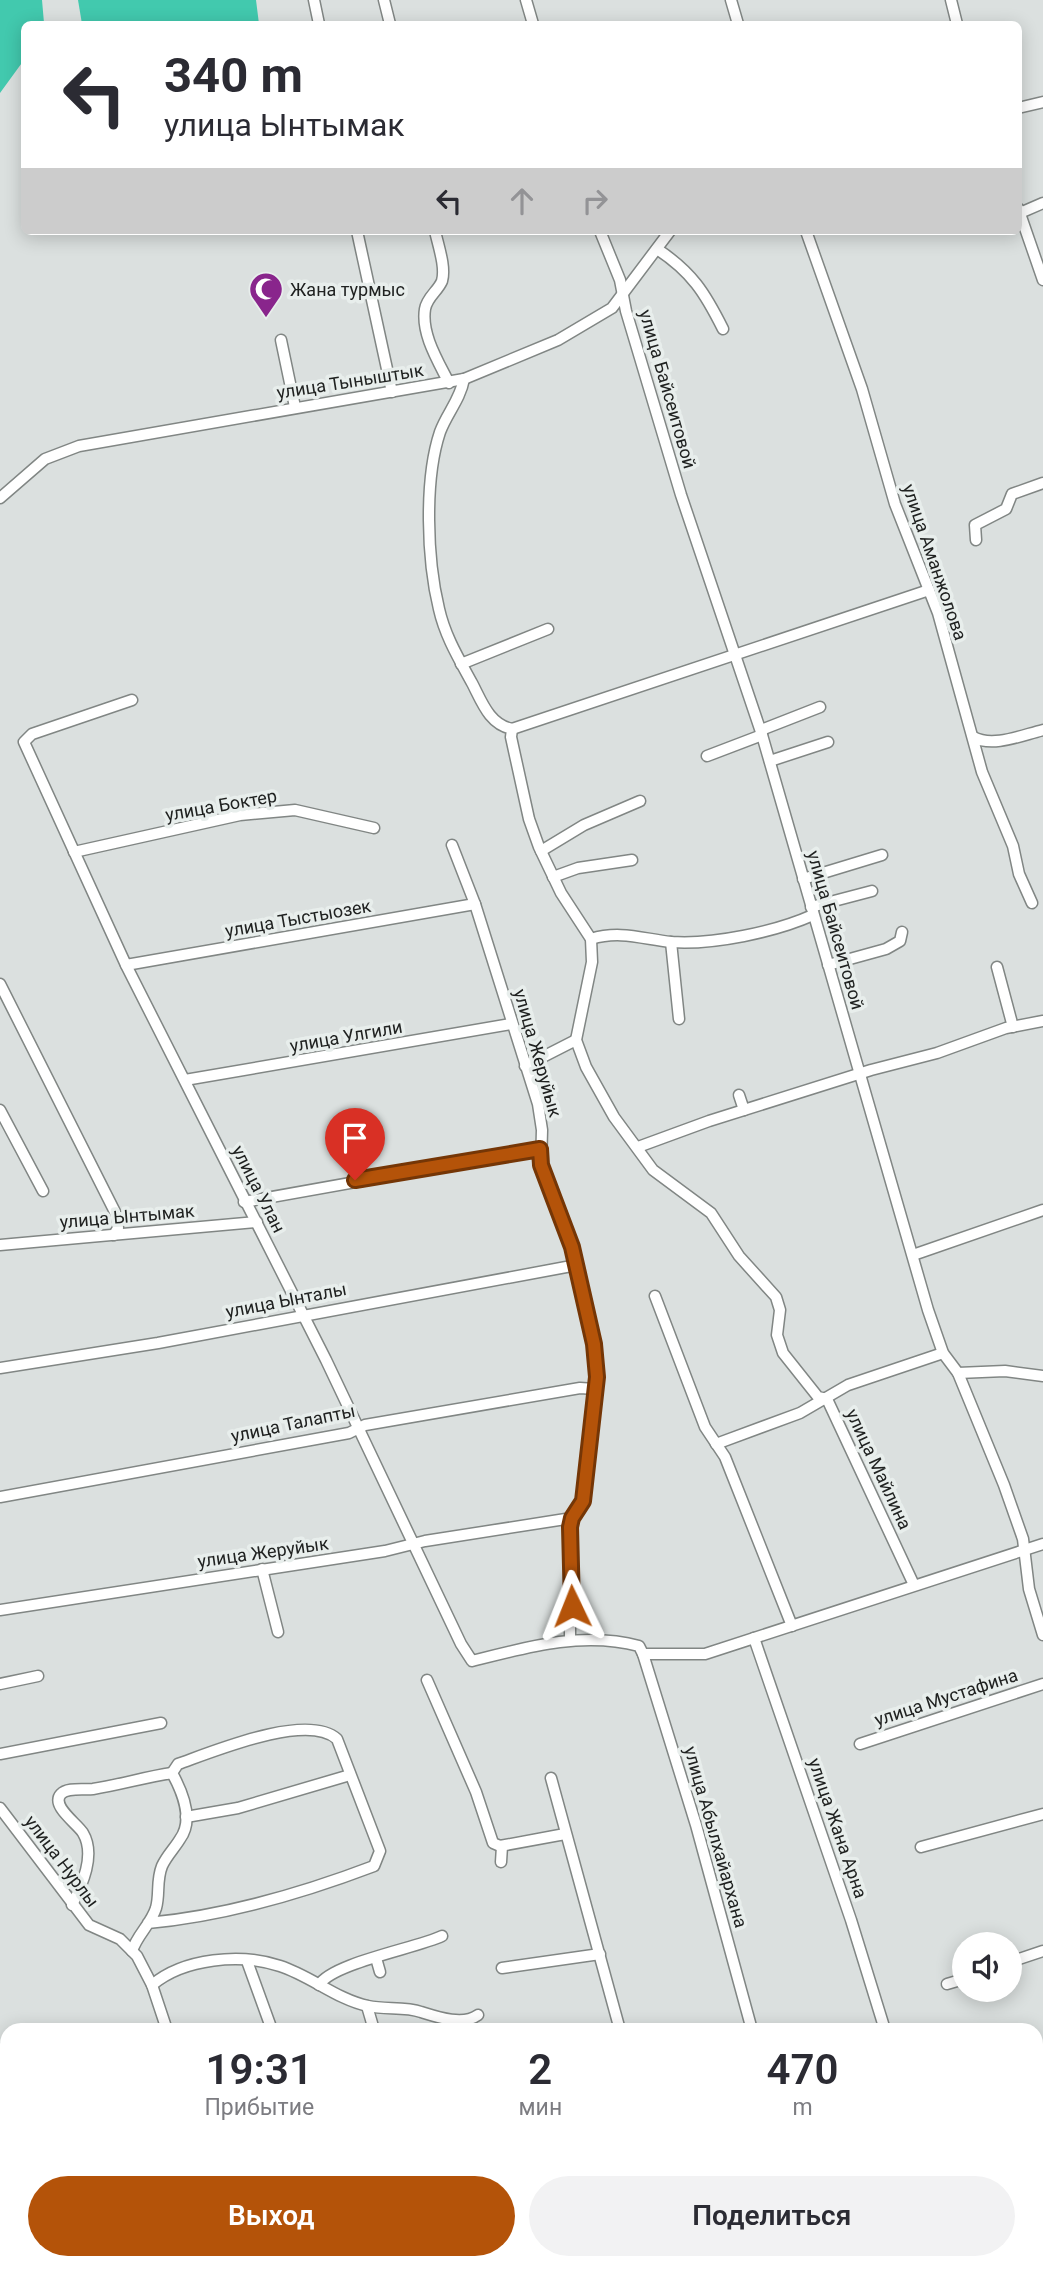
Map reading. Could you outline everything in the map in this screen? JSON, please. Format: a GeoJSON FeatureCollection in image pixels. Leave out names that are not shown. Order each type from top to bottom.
{"type":"FeatureCollection","features":[{"type":"Feature","properties":{"kind":"street"},"geometry":{"type":"LineString","coordinates":[[314,0],[318,21]]}},
{"type":"Feature","properties":{"kind":"street"},"geometry":{"type":"LineString","coordinates":[[384,0],[389,21]]}},
{"type":"Feature","properties":{"kind":"street"},"geometry":{"type":"LineString","coordinates":[[526,0],[532,21]]}},
{"type":"Feature","properties":{"kind":"street"},"geometry":{"type":"LineString","coordinates":[[731,0],[737,21]]}},
{"type":"Feature","properties":{"kind":"street"},"geometry":{"type":"LineString","coordinates":[[951,0],[956,21]]}},
{"type":"Feature","properties":{"kind":"street"},"geometry":{"type":"LineString","coordinates":[[1022,107],[1043,102]]}},
{"type":"Feature","properties":{"kind":"street"},"geometry":{"type":"LineString","coordinates":[[1022,209],[1043,203]]}},
{"type":"Feature","properties":{"kind":"street"},"geometry":{"type":"LineString","coordinates":[[1022,219],[1043,280]]}},
{"type":"Feature","properties":{"kind":"street"},"geometry":{"type":"LineString","coordinates":[[358,235],[392,392]]}},
{"type":"Feature","properties":{"kind":"street"},"geometry":{"type":"LineString","coordinates":[[436,235],[443,274],[441,282],[425,306],[424,318],[427,335],[449,383]]}},
{"type":"Feature","properties":{"kind":"street","name":"улица Байсеитовой"},"geometry":{"type":"LineString","coordinates":[[601,235],[624,296],[681,495],[770,761],[859,1075],[943,1353],[958,1373],[1004,1485],[1025,1551],[1029,1589],[1043,1635]]}},
{"type":"Feature","properties":{"kind":"street","name":"улица Тыныштык"},"geometry":{"type":"LineString","coordinates":[[0,498],[45,459],[79,446],[464,379],[558,340],[612,308],[624,296],[667,235]]}},
{"type":"Feature","properties":{"kind":"street","name":"улица Аманжолова"},"geometry":{"type":"LineString","coordinates":[[807,235],[862,389],[895,505],[929,590],[982,772],[1013,846],[1019,874],[1032,903]]}},
{"type":"Feature","properties":{"kind":"street"},"geometry":{"type":"LineString","coordinates":[[657,249],[672,258],[705,291],[723,329]]}},
{"type":"Feature","properties":{"kind":"street"},"geometry":{"type":"LineString","coordinates":[[281,340],[296,407]]}},
{"type":"Feature","properties":{"kind":"street"},"geometry":{"type":"LineString","coordinates":[[464,379],[461,396],[440,433],[434,464],[431,523],[439,609],[461,664],[492,719],[501,727],[512,729],[929,590]]}},
{"type":"Feature","properties":{"kind":"street"},"geometry":{"type":"LineString","coordinates":[[976,540],[974,530],[979,521],[1006,509],[1013,494],[1043,483]]}},
{"type":"Feature","properties":{"kind":"street"},"geometry":{"type":"LineString","coordinates":[[461,664],[548,629]]}},
{"type":"Feature","properties":{"kind":"street","name":"улица Улан"},"geometry":{"type":"LineString","coordinates":[[132,700],[32,734],[24,742],[126,965],[244,1202],[257,1222],[415,1544],[461,1644],[472,1661],[570,1639]]}},
{"type":"Feature","properties":{"kind":"street"},"geometry":{"type":"LineString","coordinates":[[707,756],[820,707]]}},
{"type":"Feature","properties":{"kind":"street"},"geometry":{"type":"LineString","coordinates":[[512,729],[511,737],[529,819],[541,852],[553,877],[592,939],[592,962],[576,1040],[525,1066]]}},
{"type":"Feature","properties":{"kind":"street"},"geometry":{"type":"LineString","coordinates":[[973,737],[983,743],[1043,730]]}},
{"type":"Feature","properties":{"kind":"street"},"geometry":{"type":"LineString","coordinates":[[770,761],[828,742]]}},
{"type":"Feature","properties":{"kind":"street"},"geometry":{"type":"LineString","coordinates":[[541,852],[584,825],[626,810],[640,801]]}},
{"type":"Feature","properties":{"kind":"street","name":"улица Боктер"},"geometry":{"type":"LineString","coordinates":[[74,852],[240,815],[295,810],[374,828]]}},
{"type":"Feature","properties":{"kind":"street","name":"улица Жеруйык"},"geometry":{"type":"LineString","coordinates":[[452,845],[475,904],[538,1104],[542,1130],[541,1165],[577,1265],[594,1344],[595,1389],[583,1501],[572,1518],[570,1639]]}},
{"type":"Feature","properties":{"kind":"street"},"geometry":{"type":"LineString","coordinates":[[803,878],[882,855]]}},
{"type":"Feature","properties":{"kind":"street"},"geometry":{"type":"LineString","coordinates":[[553,877],[568,870],[632,860]]}},
{"type":"Feature","properties":{"kind":"street"},"geometry":{"type":"LineString","coordinates":[[592,939],[616,934],[671,942],[743,936],[872,891]]}},
{"type":"Feature","properties":{"kind":"street","name":"улица Тыстыозек"},"geometry":{"type":"LineString","coordinates":[[126,965],[475,904]]}},
{"type":"Feature","properties":{"kind":"street"},"geometry":{"type":"LineString","coordinates":[[828,965],[886,949],[900,941],[902,932]]}},
{"type":"Feature","properties":{"kind":"street"},"geometry":{"type":"LineString","coordinates":[[671,942],[679,1019]]}},
{"type":"Feature","properties":{"kind":"street"},"geometry":{"type":"LineString","coordinates":[[997,967],[1013,1027]]}},
{"type":"Feature","properties":{"kind":"street"},"geometry":{"type":"LineString","coordinates":[[0,984],[115,1212],[118,1228],[114,1235]]}},
{"type":"Feature","properties":{"kind":"street"},"geometry":{"type":"LineString","coordinates":[[638,1147],[744,1110],[1013,1027],[1043,1021]]}},
{"type":"Feature","properties":{"kind":"street","name":"улица Улгили"},"geometry":{"type":"LineString","coordinates":[[185,1080],[511,1024]]}},
{"type":"Feature","properties":{"kind":"street","name":"улица Майлина"},"geometry":{"type":"LineString","coordinates":[[576,1040],[603,1100],[653,1170],[711,1213],[738,1256],[776,1297],[780,1310],[778,1335],[783,1353],[818,1396],[827,1399],[914,1585]]}},
{"type":"Feature","properties":{"kind":"street"},"geometry":{"type":"LineString","coordinates":[[739,1095],[744,1110]]}},
{"type":"Feature","properties":{"kind":"street"},"geometry":{"type":"LineString","coordinates":[[0,1110],[43,1191]]}},
{"type":"Feature","properties":{"kind":"street"},"geometry":{"type":"LineString","coordinates":[[244,1202],[540,1149]]}},
{"type":"Feature","properties":{"kind":"street"},"geometry":{"type":"LineString","coordinates":[[913,1255],[1043,1210]]}},
{"type":"Feature","properties":{"kind":"street","name":"улица Ынтымак"},"geometry":{"type":"LineString","coordinates":[[0,1245],[257,1222]]}},
{"type":"Feature","properties":{"kind":"street","name":"улица Ынталы"},"geometry":{"type":"LineString","coordinates":[[0,1368],[158,1343],[577,1265]]}},
{"type":"Feature","properties":{"kind":"street"},"geometry":{"type":"LineString","coordinates":[[654,1296],[705,1427],[724,1457],[792,1626]]}},
{"type":"Feature","properties":{"kind":"street"},"geometry":{"type":"LineString","coordinates":[[716,1444],[800,1413],[848,1385],[943,1353]]}},
{"type":"Feature","properties":{"kind":"street"},"geometry":{"type":"LineString","coordinates":[[958,1373],[1005,1371],[1043,1376]]}},
{"type":"Feature","properties":{"kind":"street","name":"улица Талапты"},"geometry":{"type":"LineString","coordinates":[[0,1497],[358,1430],[365,1425],[580,1388],[595,1389]]}},
{"type":"Feature","properties":{"kind":"street","name":"улица Жеруйык"},"geometry":{"type":"LineString","coordinates":[[0,1610],[572,1518]]}},
{"type":"Feature","properties":{"kind":"street"},"geometry":{"type":"LineString","coordinates":[[570,1639],[627,1643],[639,1646],[643,1654],[705,1654],[1043,1544]]}},
{"type":"Feature","properties":{"kind":"street"},"geometry":{"type":"LineString","coordinates":[[262,1569],[278,1632]]}},
{"type":"Feature","properties":{"kind":"street","name":"улица Жана Арна"},"geometry":{"type":"LineString","coordinates":[[754,1638],[851,1920],[883,2023]]}},
{"type":"Feature","properties":{"kind":"street","name":"улица Абылхайархана"},"geometry":{"type":"LineString","coordinates":[[643,1654],[696,1825],[750,2023]]}},
{"type":"Feature","properties":{"kind":"street"},"geometry":{"type":"LineString","coordinates":[[0,1684],[38,1676]]}},
{"type":"Feature","properties":{"kind":"street"},"geometry":{"type":"LineString","coordinates":[[427,1680],[464,1762],[493,1843],[502,1846],[565,1834]]}},
{"type":"Feature","properties":{"kind":"street","name":"улица Мустафина"},"geometry":{"type":"LineString","coordinates":[[860,1744],[1043,1684]]}},
{"type":"Feature","properties":{"kind":"street"},"geometry":{"type":"LineString","coordinates":[[0,1754],[161,1723]]}},
{"type":"Feature","properties":{"kind":"street"},"geometry":{"type":"LineString","coordinates":[[72,1905],[87,1866],[86,1849],[83,1833],[68,1818],[58,1801],[63,1792],[93,1789],[172,1773],[178,1764],[256,1738],[295,1730],[333,1735],[380,1851],[374,1866],[344,1878],[236,1908],[187,1919],[148,1923]]}},
{"type":"Feature","properties":{"kind":"street"},"geometry":{"type":"LineString","coordinates":[[132,1951],[136,1938],[156,1908],[157,1881],[169,1852],[182,1837],[186,1817],[182,1791],[172,1773]]}},
{"type":"Feature","properties":{"kind":"street"},"geometry":{"type":"LineString","coordinates":[[186,1817],[238,1808],[350,1774]]}},
{"type":"Feature","properties":{"kind":"street"},"geometry":{"type":"LineString","coordinates":[[551,1778],[618,2023]]}},
{"type":"Feature","properties":{"kind":"street","name":"улица Нурлы"},"geometry":{"type":"LineString","coordinates":[[0,1808],[89,1925],[120,1938],[132,1951],[152,1985],[165,2023]]}},
{"type":"Feature","properties":{"kind":"street"},"geometry":{"type":"LineString","coordinates":[[921,1847],[1043,1814]]}},
{"type":"Feature","properties":{"kind":"street"},"geometry":{"type":"LineString","coordinates":[[501,1862],[502,1846]]}},
{"type":"Feature","properties":{"kind":"street"},"geometry":{"type":"LineString","coordinates":[[319,1984],[331,1975],[442,1936]]}},
{"type":"Feature","properties":{"kind":"street"},"geometry":{"type":"LineString","coordinates":[[1022,1958],[1043,1951]]}},
{"type":"Feature","properties":{"kind":"street"},"geometry":{"type":"LineString","coordinates":[[502,1968],[600,1954]]}},
{"type":"Feature","properties":{"kind":"street"},"geometry":{"type":"LineString","coordinates":[[376,1958],[380,1972]]}},
{"type":"Feature","properties":{"kind":"street"},"geometry":{"type":"LineString","coordinates":[[152,1985],[172,1971],[199,1963],[247,1961],[280,1965],[368,2006],[418,2010],[462,2020],[472,2020],[478,2015]]}},
{"type":"Feature","properties":{"kind":"street"},"geometry":{"type":"LineString","coordinates":[[247,1961],[269,2023]]}},
{"type":"Feature","properties":{"kind":"street"},"geometry":{"type":"LineString","coordinates":[[947,1984],[952,1983]]}},
{"type":"Feature","properties":{"kind":"street"},"geometry":{"type":"LineString","coordinates":[[368,2006],[372,2023]]}},
{"type":"Feature","properties":{"kind":"green space"},"geometry":{"type":"Polygon","coordinates":[[[0,0],[42,0],[44,21],[21,21],[21,64],[0,93],[0,0]]]}},
{"type":"Feature","properties":{"kind":"green space"},"geometry":{"type":"Polygon","coordinates":[[[78,0],[256,0],[259,21],[82,21],[78,0]]]}},
{"type":"Feature","properties":{"kind":"place","name":"Жана турмыс"},"geometry":{"type":"Point","coordinates":[266,319]}},
{"type":"Feature","properties":{"kind":"route"},"geometry":{"type":"LineString","coordinates":[[355,1180],[540,1149],[541,1165],[550,1194],[577,1265],[594,1344],[597,1377],[583,1501],[572,1518],[570,1527],[572,1606]]}}]}
